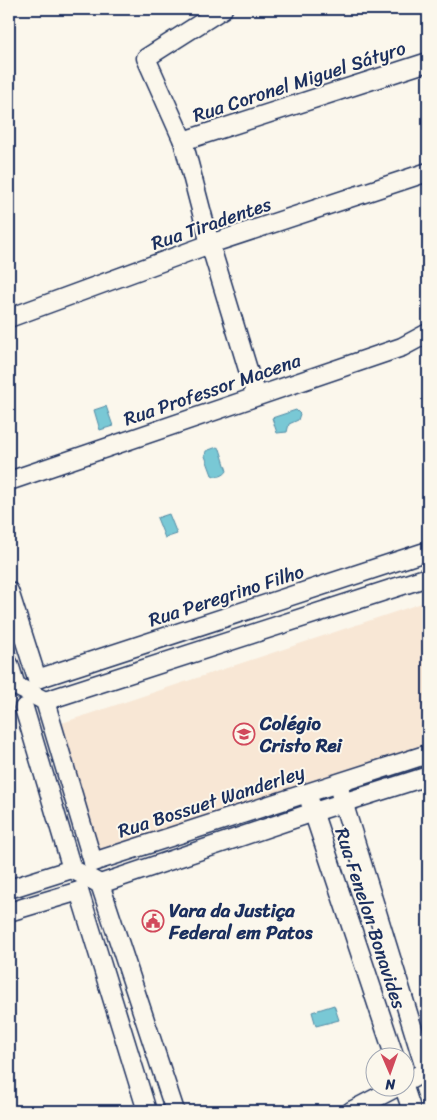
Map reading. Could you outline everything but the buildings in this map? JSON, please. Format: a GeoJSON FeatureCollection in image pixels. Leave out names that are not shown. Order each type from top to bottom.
{"type":"FeatureCollection","features":[{"type":"Feature","properties":{"kind":"street"},"geometry":{"type":"LineString","coordinates":[[222,9],[146,58],[183,141],[210,244],[256,396]]}},
{"type":"Feature","properties":{"kind":"street","name":"Rua Coronel Miguel Sátyro"},"geometry":{"type":"LineString","coordinates":[[183,141],[428,62]]}},
{"type":"Feature","properties":{"kind":"street","name":"Rua Tiradentes"},"geometry":{"type":"LineString","coordinates":[[9,318],[210,244],[428,172]]}},
{"type":"Feature","properties":{"kind":"street","name":"Rua Professor Macena"},"geometry":{"type":"LineString","coordinates":[[9,481],[402,348],[428,333]]}},
{"type":"Feature","properties":{"kind":"street","name":"Rua Peregrino Filho"},"geometry":{"type":"LineString","coordinates":[[24,696],[428,551]]}},
{"type":"Feature","properties":{"kind":"street"},"geometry":{"type":"LineString","coordinates":[[24,696],[428,577]]}},
{"type":"Feature","properties":{"kind":"street"},"geometry":{"type":"LineString","coordinates":[[9,591],[24,696]]}},
{"type":"Feature","properties":{"kind":"street"},"geometry":{"type":"LineString","coordinates":[[9,664],[24,696],[86,877],[176,1111]]}},
{"type":"Feature","properties":{"kind":"street","name":"Rua Bossuet Wanderley"},"geometry":{"type":"LineString","coordinates":[[9,912],[86,877],[307,792],[428,754]]}},
{"type":"Feature","properties":{"kind":"street","name":"Rua Bossuet Wanderley"},"geometry":{"type":"LineString","coordinates":[[9,889],[86,877],[314,812],[428,776]]}},
{"type":"Feature","properties":{"kind":"street","name":"Rua Fenelon Bonavides"},"geometry":{"type":"LineString","coordinates":[[338,783],[428,1073]]}},
{"type":"Feature","properties":{"kind":"street","name":"Rua Fenelon Bonavides"},"geometry":{"type":"LineString","coordinates":[[307,792],[392,1048]]}},
{"type":"Feature","properties":{"kind":"street"},"geometry":{"type":"LineString","coordinates":[[86,877],[147,1111]]}},
{"type":"Feature","properties":{"kind":"street"},"geometry":{"type":"LineString","coordinates":[[414,1079],[428,1073]]}},
{"type":"Feature","properties":{"kind":"street"},"geometry":{"type":"LineString","coordinates":[[351,1111],[376,1098]]}},
{"type":"Feature","properties":{"kind":"street"},"geometry":{"type":"LineString","coordinates":[[408,1098],[412,1111]]}},
{"type":"Feature","properties":{"kind":"shaded area","name":"Colégio Cristo Rei"},"geometry":{"type":"Polygon","coordinates":[[[428,601],[428,744],[100,854],[56,725],[428,601]]]}},
{"type":"Feature","properties":{"kind":"water"},"geometry":{"type":"Polygon","coordinates":[[[106,406],[113,426],[100,430],[94,410],[106,406]]]}},
{"type":"Feature","properties":{"kind":"water"},"geometry":{"type":"Polygon","coordinates":[[[296,410],[300,414],[298,420],[289,424],[287,432],[277,433],[272,418],[296,410]]]}},
{"type":"Feature","properties":{"kind":"water"},"geometry":{"type":"Polygon","coordinates":[[[217,447],[220,449],[227,471],[222,475],[214,476],[205,456],[206,451],[217,447]]]}},
{"type":"Feature","properties":{"kind":"water"},"geometry":{"type":"Polygon","coordinates":[[[169,514],[177,534],[165,538],[157,518],[169,514]]]}},
{"type":"Feature","properties":{"kind":"water"},"geometry":{"type":"Polygon","coordinates":[[[334,1005],[339,1020],[316,1026],[312,1012],[334,1005]]]}},
{"type":"Feature","properties":{"kind":"place","name":"Colégio Cristo Rei"},"geometry":{"type":"Point","coordinates":[244,734]}},
{"type":"Feature","properties":{"kind":"place","name":"Vara da Justiça Federal em Patos"},"geometry":{"type":"Point","coordinates":[153,921]}}]}
